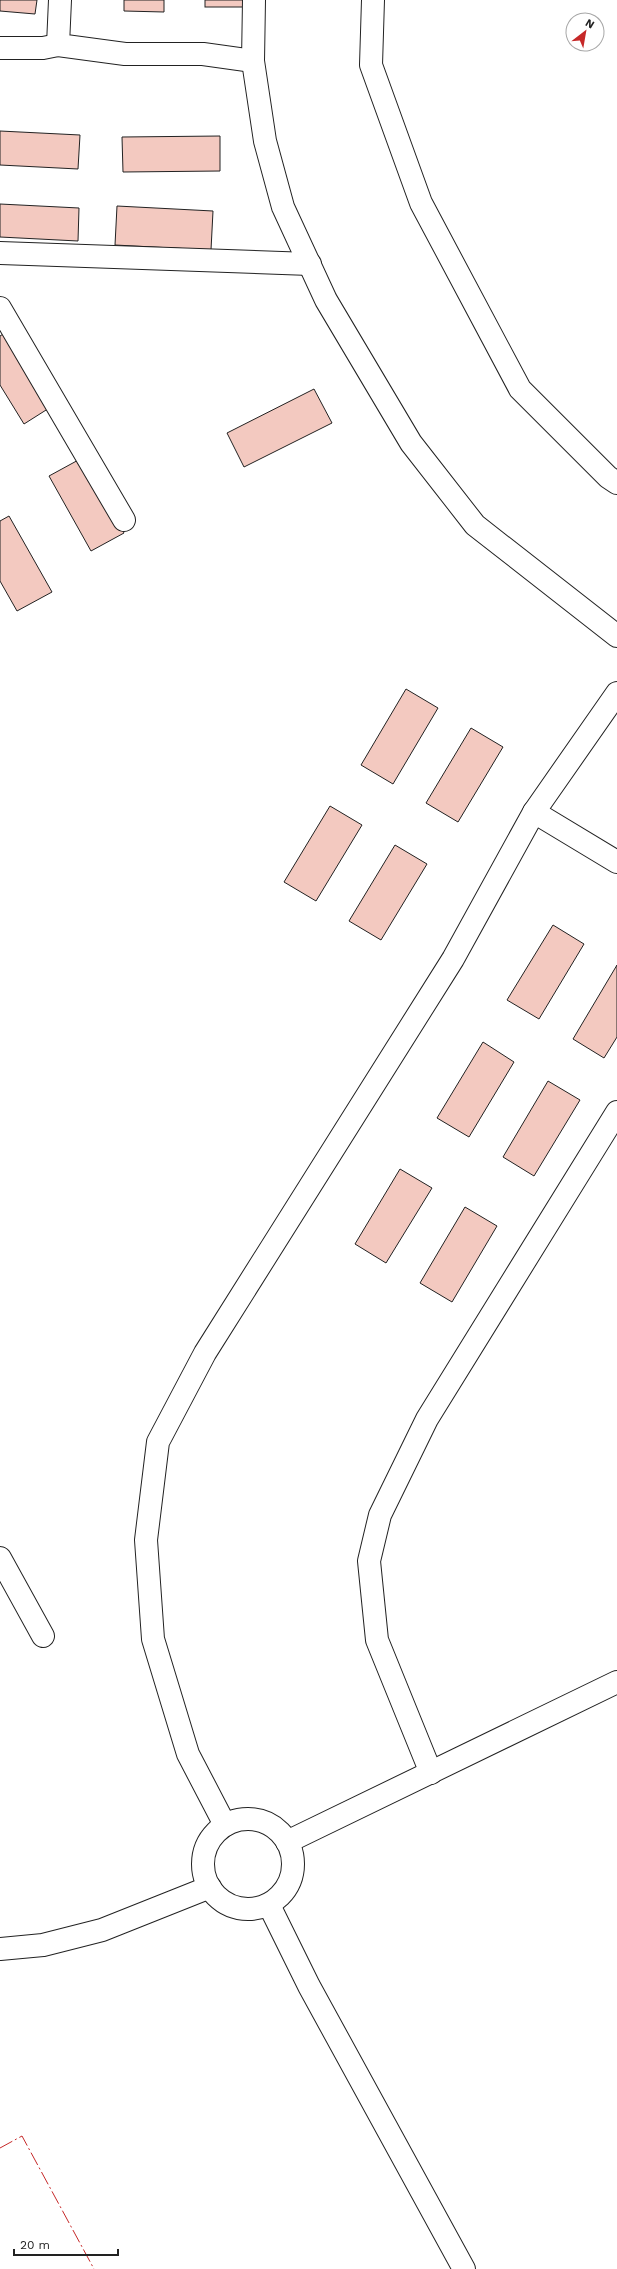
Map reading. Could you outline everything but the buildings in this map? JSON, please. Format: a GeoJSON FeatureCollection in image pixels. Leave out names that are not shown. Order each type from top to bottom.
{"type":"FeatureCollection","features":[{"type":"Feature","properties":{"kind":"street"},"geometry":{"type":"LineString","coordinates":[[58,45],[60,0]]}},
{"type":"Feature","properties":{"kind":"street"},"geometry":{"type":"LineString","coordinates":[[254,0],[253,61],[265,141],[283,207],[326,300],[411,443],[475,526],[617,636]]}},
{"type":"Feature","properties":{"kind":"street"},"geometry":{"type":"LineString","coordinates":[[373,0],[371,65],[421,203],[520,389],[608,477],[617,483]]}},
{"type":"Feature","properties":{"kind":"street"},"geometry":{"type":"LineString","coordinates":[[0,48],[43,48],[58,45],[125,54],[203,54],[253,61]]}},
{"type":"Feature","properties":{"kind":"street"},"geometry":{"type":"LineString","coordinates":[[0,253],[310,264]]}},
{"type":"Feature","properties":{"kind":"street"},"geometry":{"type":"LineString","coordinates":[[0,308],[124,520]]}},
{"type":"Feature","properties":{"kind":"street"},"geometry":{"type":"LineString","coordinates":[[225,1824],[188,1754],[153,1639],[146,1540],[158,1442],[205,1353],[453,959],[534,812],[617,693]]}},
{"type":"Feature","properties":{"kind":"street"},"geometry":{"type":"LineString","coordinates":[[534,812],[617,862]]}},
{"type":"Feature","properties":{"kind":"street"},"geometry":{"type":"LineString","coordinates":[[431,1773],[377,1640],[370,1562],[380,1515],[426,1419],[617,1112]]}},
{"type":"Feature","properties":{"kind":"street"},"geometry":{"type":"LineString","coordinates":[[0,1558],[43,1636]]}},
{"type":"Feature","properties":{"kind":"street"},"geometry":{"type":"LineString","coordinates":[[287,1842],[617,1682]]}},
{"type":"Feature","properties":{"kind":"street"},"geometry":{"type":"LineString","coordinates":[[251,1818],[281,1832],[292,1851],[293,1873],[283,1893],[269,1905],[256,1910],[236,1909],[216,1898],[203,1877],[203,1851],[214,1832],[225,1824],[232,1820],[251,1818]]}},
{"type":"Feature","properties":{"kind":"street"},"geometry":{"type":"LineString","coordinates":[[0,1949],[43,1945],[102,1930],[210,1887]]}},
{"type":"Feature","properties":{"kind":"street"},"geometry":{"type":"LineString","coordinates":[[269,1905],[309,1986],[464,2269]]}},
{"type":"Feature","properties":{"kind":"power"},"geometry":{"type":"LineString","coordinates":[[0,2148],[22,2136],[94,2269]]}}]}
